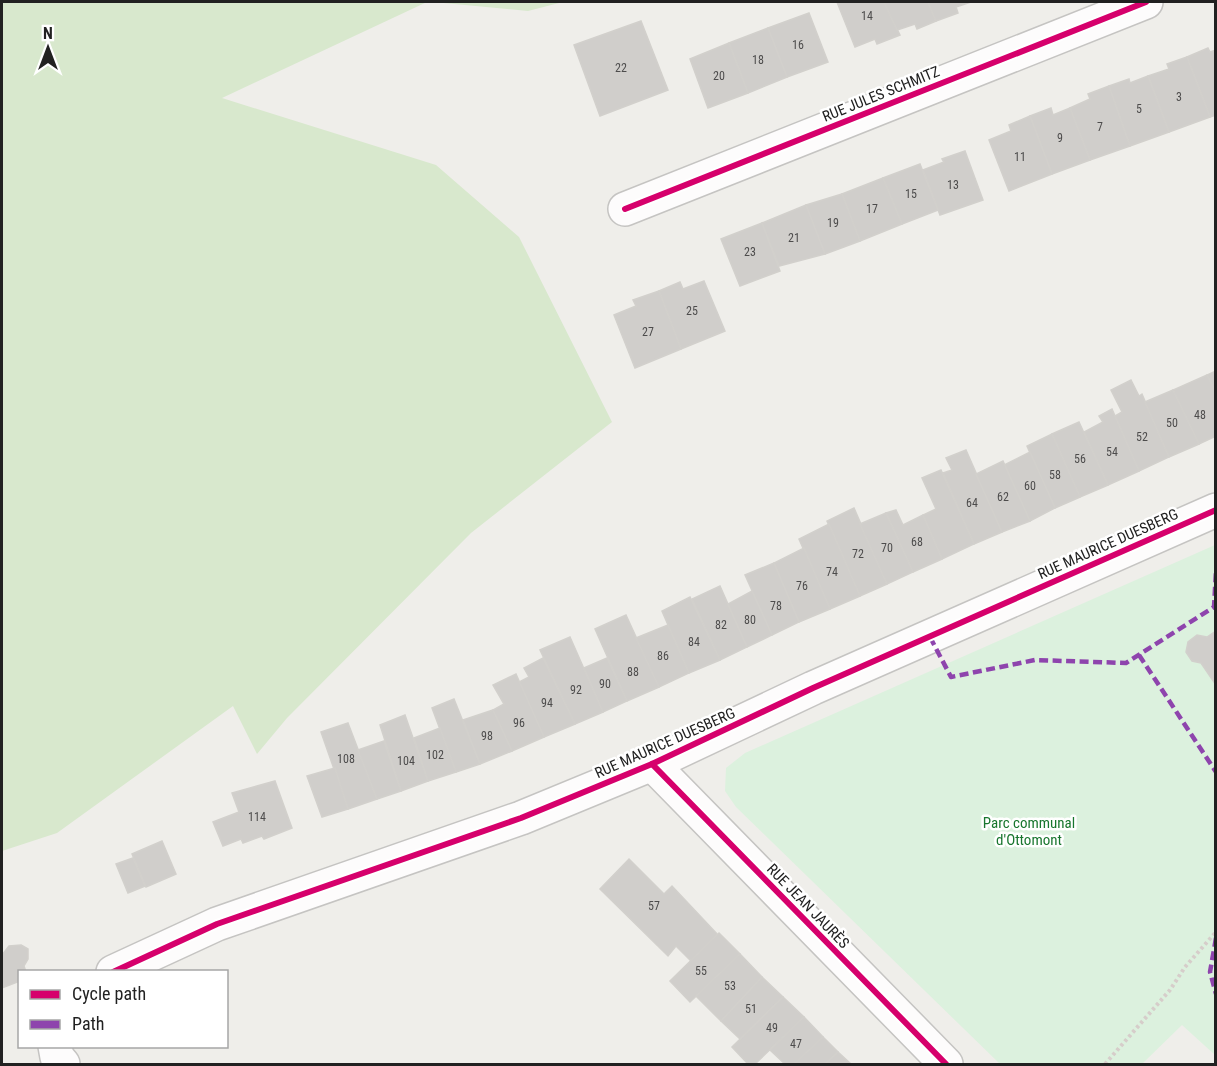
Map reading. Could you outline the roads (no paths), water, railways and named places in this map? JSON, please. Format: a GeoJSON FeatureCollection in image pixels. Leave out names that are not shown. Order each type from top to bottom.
{"type":"FeatureCollection","features":[{"type":"Feature","properties":{"kind":"street","name":"RUE JULES SCHMITZ"},"geometry":{"type":"LineString","coordinates":[[625,210],[1146,2]]}},
{"type":"Feature","properties":{"kind":"street","name":"RUE MAURICE DUESBERG"},"geometry":{"type":"LineString","coordinates":[[117,970],[216,924],[522,819],[652,764],[813,688],[1215,510]]}},
{"type":"Feature","properties":{"kind":"street","name":"RUE JEAN JAURÈS"},"geometry":{"type":"LineString","coordinates":[[652,764],[946,1065]]}},
{"type":"Feature","properties":{"kind":"street"},"geometry":{"type":"LineString","coordinates":[[55,1048],[57,1058],[63,1065]]}},
{"type":"Feature","properties":{"kind":"park label","name":"Parc communal d'Ottomont"},"geometry":{"type":"Point","coordinates":[1029,832]}}]}
